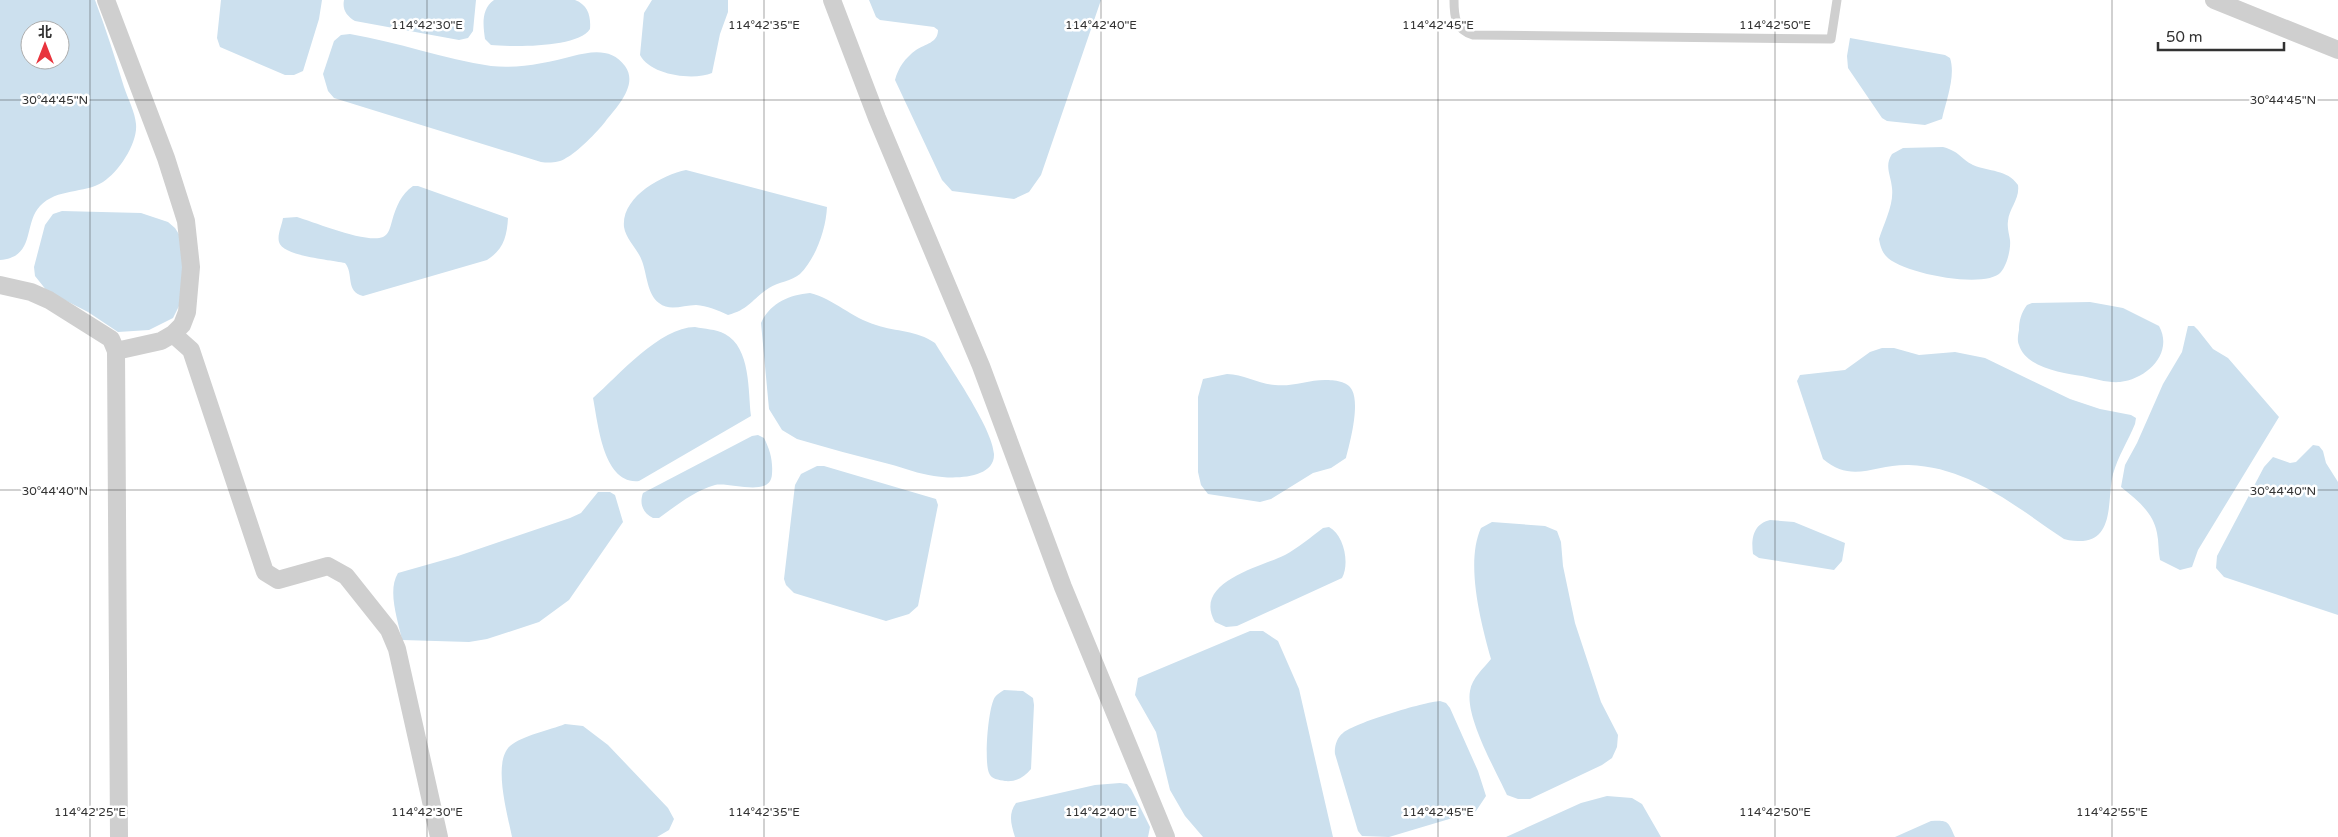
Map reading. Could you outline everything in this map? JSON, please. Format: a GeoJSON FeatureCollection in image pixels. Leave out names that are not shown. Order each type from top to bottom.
{"type":"FeatureCollection","features":[{"type":"Feature","properties":{"kind":"street"},"geometry":{"type":"LineString","coordinates":[[106,0],[166,158],[189,234],[192,267],[187,312],[182,325],[173,334],[161,341],[116,351]]}},
{"type":"Feature","properties":{"kind":"street"},"geometry":{"type":"LineString","coordinates":[[832,0],[877,118],[981,366],[1063,587],[1166,837]]}},
{"type":"Feature","properties":{"kind":"street"},"geometry":{"type":"LineString","coordinates":[[2214,0],[2338,50]]}},
{"type":"Feature","properties":{"kind":"street"},"geometry":{"type":"LineString","coordinates":[[0,285],[31,292],[49,300],[111,339],[116,351],[119,837]]}},
{"type":"Feature","properties":{"kind":"street"},"geometry":{"type":"LineString","coordinates":[[173,334],[191,350],[265,572],[278,580],[328,566],[346,576],[389,630],[397,649],[439,837]]}},
{"type":"Feature","properties":{"kind":"lane"},"geometry":{"type":"LineString","coordinates":[[1454,0],[1454,18],[1457,24],[1473,35],[1831,39],[1837,0]]}},
{"type":"Feature","properties":{"kind":"water"},"geometry":{"type":"Polygon","coordinates":[[[0,0],[95,0],[134,115],[136,132],[134,140],[121,164],[103,182],[96,186],[54,196],[40,206],[35,213],[24,246],[19,253],[11,258],[0,260],[0,0]]]}},
{"type":"Feature","properties":{"kind":"water"},"geometry":{"type":"Polygon","coordinates":[[[221,0],[322,0],[319,19],[303,71],[294,75],[285,75],[220,47],[217,38],[221,0]]]}},
{"type":"Feature","properties":{"kind":"water"},"geometry":{"type":"Polygon","coordinates":[[[344,0],[476,0],[473,31],[468,38],[459,40],[355,21],[346,12],[344,0]]]}},
{"type":"Feature","properties":{"kind":"water"},"geometry":{"type":"Polygon","coordinates":[[[494,0],[575,0],[586,8],[590,20],[590,29],[572,40],[559,43],[528,46],[491,45],[485,39],[484,18],[487,8],[494,0]]]}},
{"type":"Feature","properties":{"kind":"water"},"geometry":{"type":"Polygon","coordinates":[[[652,0],[728,0],[728,12],[720,34],[712,73],[684,76],[662,72],[645,62],[640,55],[644,13],[652,0]]]}},
{"type":"Feature","properties":{"kind":"water"},"geometry":{"type":"Polygon","coordinates":[[[869,0],[1101,0],[1041,175],[1029,192],[1014,199],[952,191],[942,180],[895,80],[900,67],[908,56],[936,38],[938,30],[934,27],[880,20],[876,17],[869,0]]]}},
{"type":"Feature","properties":{"kind":"water"},"geometry":{"type":"Polygon","coordinates":[[[350,34],[456,59],[501,67],[532,65],[587,53],[601,52],[614,56],[625,66],[629,73],[628,88],[620,103],[582,147],[560,161],[541,162],[334,98],[328,91],[323,74],[334,41],[341,35],[350,34]]]}},
{"type":"Feature","properties":{"kind":"water"},"geometry":{"type":"Polygon","coordinates":[[[1850,38],[1945,55],[1950,58],[1952,73],[1942,119],[1925,125],[1887,121],[1882,118],[1848,68],[1847,56],[1850,38]]]}},
{"type":"Feature","properties":{"kind":"water"},"geometry":{"type":"Polygon","coordinates":[[[1943,147],[1953,151],[1973,165],[2009,176],[2018,185],[2017,195],[2008,221],[2010,244],[2008,257],[2001,272],[1992,277],[1962,279],[1925,273],[1894,262],[1886,256],[1881,248],[1879,239],[1892,201],[1888,163],[1892,154],[1903,148],[1943,147]]]}},
{"type":"Feature","properties":{"kind":"water"},"geometry":{"type":"Polygon","coordinates":[[[686,170],[827,207],[825,224],[819,243],[811,260],[800,274],[773,286],[746,307],[728,315],[712,308],[696,305],[672,308],[659,303],[652,294],[640,257],[625,232],[625,216],[629,206],[645,189],[655,182],[686,170]]]}},
{"type":"Feature","properties":{"kind":"water"},"geometry":{"type":"Polygon","coordinates":[[[413,186],[418,186],[508,218],[507,231],[497,252],[487,260],[363,296],[354,291],[348,267],[345,263],[298,254],[282,247],[279,242],[283,218],[297,217],[365,238],[383,237],[389,230],[400,201],[413,186]]]}},
{"type":"Feature","properties":{"kind":"water"},"geometry":{"type":"Polygon","coordinates":[[[62,211],[141,213],[168,222],[175,228],[180,236],[183,252],[181,302],[173,318],[149,330],[118,332],[88,312],[47,291],[35,276],[34,267],[45,225],[53,214],[62,211]]]}},
{"type":"Feature","properties":{"kind":"water"},"geometry":{"type":"Polygon","coordinates":[[[810,293],[867,322],[914,333],[935,343],[979,414],[992,443],[994,454],[992,463],[987,469],[971,476],[942,477],[928,475],[797,439],[782,430],[769,409],[761,323],[770,310],[781,301],[810,293]]]}},
{"type":"Feature","properties":{"kind":"water"},"geometry":{"type":"Polygon","coordinates":[[[2090,302],[2123,308],[2159,326],[2163,336],[2163,346],[2155,363],[2148,370],[2130,380],[2120,382],[2106,381],[2046,368],[2029,359],[2023,353],[2018,343],[2019,323],[2027,305],[2032,303],[2090,302]]]}},
{"type":"Feature","properties":{"kind":"water"},"geometry":{"type":"Polygon","coordinates":[[[2188,326],[2194,326],[2213,349],[2228,358],[2279,417],[2198,550],[2192,567],[2180,570],[2160,560],[2157,533],[2152,519],[2144,507],[2121,487],[2125,465],[2137,443],[2163,384],[2182,352],[2188,326]]]}},
{"type":"Feature","properties":{"kind":"water"},"geometry":{"type":"Polygon","coordinates":[[[695,327],[725,334],[740,349],[747,371],[751,416],[639,481],[627,480],[617,473],[604,450],[593,398],[640,354],[654,344],[682,329],[695,327]]]}},
{"type":"Feature","properties":{"kind":"water"},"geometry":{"type":"Polygon","coordinates":[[[1882,348],[1894,348],[1919,355],[1955,352],[1985,358],[2070,399],[2136,418],[2113,474],[2108,515],[2105,525],[2100,532],[2093,538],[2083,541],[2064,539],[1991,491],[1952,473],[1931,467],[1897,465],[1854,472],[1834,466],[1823,459],[1797,381],[1800,375],[1845,370],[1870,352],[1882,348]]]}},
{"type":"Feature","properties":{"kind":"water"},"geometry":{"type":"Polygon","coordinates":[[[1227,374],[1275,385],[1325,380],[1344,383],[1350,387],[1354,397],[1355,414],[1346,458],[1331,468],[1313,473],[1271,499],[1260,502],[1208,494],[1201,485],[1198,472],[1198,397],[1203,379],[1227,374]]]}},
{"type":"Feature","properties":{"kind":"water"},"geometry":{"type":"Polygon","coordinates":[[[758,435],[764,438],[771,460],[772,474],[770,481],[765,485],[749,487],[715,485],[679,503],[659,518],[653,518],[644,511],[641,501],[643,493],[752,436],[758,435]]]}},
{"type":"Feature","properties":{"kind":"water"},"geometry":{"type":"Polygon","coordinates":[[[2313,445],[2319,446],[2323,451],[2326,463],[2338,482],[2338,615],[2224,577],[2216,568],[2217,556],[2264,467],[2273,457],[2290,463],[2296,462],[2313,445]]]}},
{"type":"Feature","properties":{"kind":"water"},"geometry":{"type":"Polygon","coordinates":[[[817,466],[824,466],[936,499],[938,505],[918,606],[909,614],[886,621],[794,593],[786,585],[784,579],[795,485],[801,474],[817,466]]]}},
{"type":"Feature","properties":{"kind":"water"},"geometry":{"type":"Polygon","coordinates":[[[598,492],[610,492],[615,495],[623,522],[569,600],[539,622],[487,639],[469,642],[402,640],[393,597],[393,588],[398,573],[458,556],[570,518],[581,513],[598,492]]]}},
{"type":"Feature","properties":{"kind":"water"},"geometry":{"type":"Polygon","coordinates":[[[1770,520],[1794,522],[1845,543],[1842,561],[1834,570],[1759,558],[1753,554],[1752,543],[1754,533],[1760,525],[1770,520]]]}},
{"type":"Feature","properties":{"kind":"water"},"geometry":{"type":"Polygon","coordinates":[[[1492,522],[1545,526],[1557,531],[1561,542],[1563,566],[1575,623],[1601,702],[1618,735],[1617,747],[1612,758],[1602,765],[1530,799],[1518,799],[1507,795],[1482,744],[1472,715],[1470,702],[1471,686],[1478,674],[1491,659],[1479,611],[1474,575],[1474,558],[1476,542],[1481,528],[1492,522]]]}},
{"type":"Feature","properties":{"kind":"water"},"geometry":{"type":"Polygon","coordinates":[[[1329,527],[1338,536],[1344,550],[1345,565],[1342,578],[1237,626],[1226,627],[1215,622],[1210,608],[1213,596],[1221,586],[1246,571],[1285,555],[1323,528],[1329,527]]]}},
{"type":"Feature","properties":{"kind":"water"},"geometry":{"type":"Polygon","coordinates":[[[1250,631],[1263,631],[1278,641],[1299,689],[1333,837],[1203,837],[1185,816],[1170,790],[1156,732],[1135,695],[1138,678],[1250,631]]]}},
{"type":"Feature","properties":{"kind":"water"},"geometry":{"type":"Polygon","coordinates":[[[1004,690],[1023,691],[1033,698],[1034,705],[1031,769],[1013,781],[998,780],[992,777],[989,773],[987,758],[990,712],[996,696],[1004,690]]]}},
{"type":"Feature","properties":{"kind":"water"},"geometry":{"type":"Polygon","coordinates":[[[1440,701],[1446,703],[1450,708],[1478,771],[1486,796],[1476,811],[1389,837],[1362,836],[1358,831],[1335,754],[1338,740],[1343,733],[1374,719],[1440,701]]]}},
{"type":"Feature","properties":{"kind":"water"},"geometry":{"type":"Polygon","coordinates":[[[565,724],[583,726],[608,745],[668,808],[674,819],[669,830],[657,837],[512,837],[503,790],[502,764],[505,754],[510,746],[521,739],[565,724]]]}},
{"type":"Feature","properties":{"kind":"water"},"geometry":{"type":"Polygon","coordinates":[[[1127,784],[1131,789],[1150,827],[1148,837],[1015,837],[1011,815],[1016,803],[1095,785],[1127,784]]]}},
{"type":"Feature","properties":{"kind":"water"},"geometry":{"type":"Polygon","coordinates":[[[1607,796],[1632,798],[1642,804],[1661,837],[1506,837],[1581,803],[1607,796]]]}},
{"type":"Feature","properties":{"kind":"water"},"geometry":{"type":"Polygon","coordinates":[[[1931,821],[1944,821],[1947,823],[1955,837],[1895,837],[1931,821]]]}}]}
